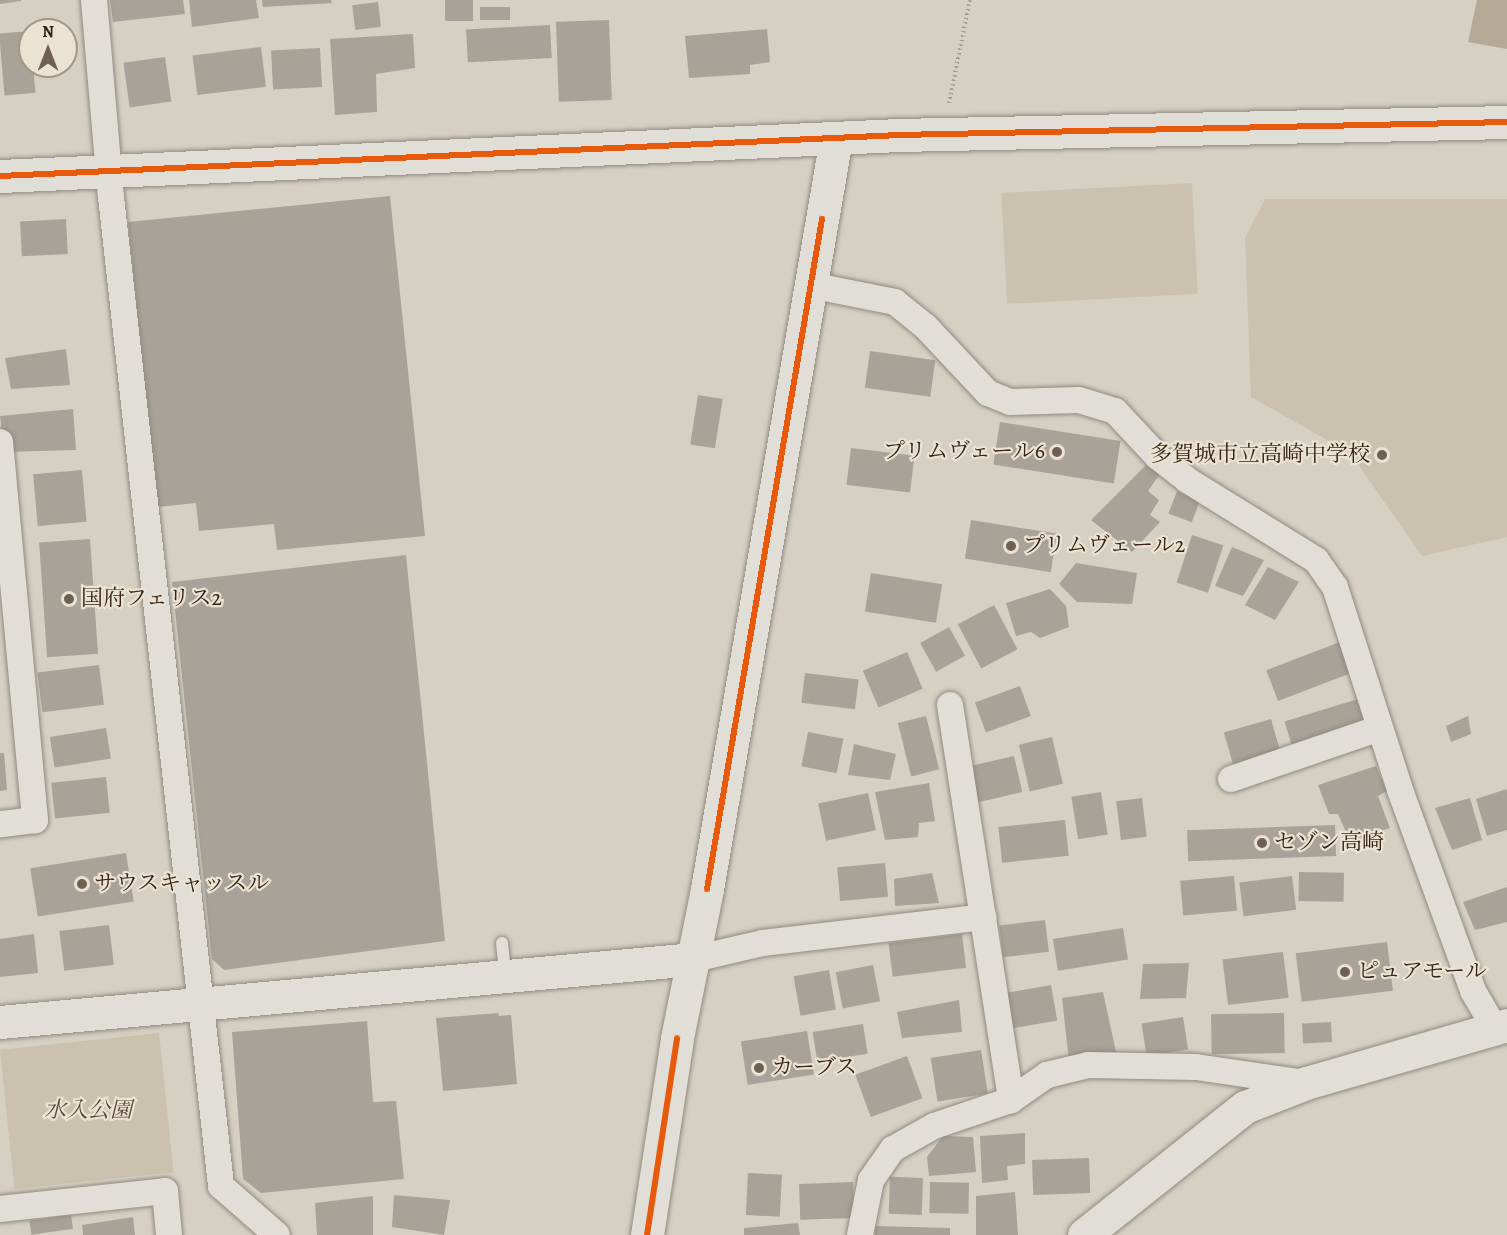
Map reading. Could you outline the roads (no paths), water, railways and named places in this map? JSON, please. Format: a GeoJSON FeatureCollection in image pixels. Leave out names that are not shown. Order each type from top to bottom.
{"type":"FeatureCollection","features":[{"type":"Feature","properties":{"kind":"street"},"geometry":{"type":"LineString","coordinates":[[94,0],[109,170],[198,1003],[220,1186],[277,1235]]}},
{"type":"Feature","properties":{"kind":"street"},"geometry":{"type":"LineString","coordinates":[[0,176],[836,138],[1507,122]]}},
{"type":"Feature","properties":{"kind":"street"},"geometry":{"type":"LineString","coordinates":[[647,1235],[677,1038],[694,959],[836,138]]}},
{"type":"Feature","properties":{"kind":"street"},"geometry":{"type":"LineString","coordinates":[[810,285],[895,302],[925,326],[988,393],[1010,402],[1079,400],[1115,411],[1158,457],[1187,480],[1316,560],[1335,587],[1380,728],[1473,990],[1501,1026],[1305,1083],[1245,1107],[1084,1235]]}},
{"type":"Feature","properties":{"kind":"street"},"geometry":{"type":"LineString","coordinates":[[0,442],[35,820],[0,824]]}},
{"type":"Feature","properties":{"kind":"street"},"geometry":{"type":"LineString","coordinates":[[950,705],[1011,1100]]}},
{"type":"Feature","properties":{"kind":"street"},"geometry":{"type":"LineString","coordinates":[[1231,780],[1380,728]]}},
{"type":"Feature","properties":{"kind":"street"},"geometry":{"type":"LineString","coordinates":[[0,1022],[198,1003],[503,959],[694,959],[763,943],[983,917]]}},
{"type":"Feature","properties":{"kind":"street"},"geometry":{"type":"LineString","coordinates":[[860,1235],[871,1180],[893,1149],[934,1126],[1011,1100],[1047,1075],[1088,1065],[1196,1067],[1305,1083]]}},
{"type":"Feature","properties":{"kind":"street"},"geometry":{"type":"LineString","coordinates":[[0,1209],[165,1191],[169,1235]]}},
{"type":"Feature","properties":{"kind":"place","name":"プリムヴェール6"},"geometry":{"type":"Point","coordinates":[1057,452]}},
{"type":"Feature","properties":{"kind":"place","name":"多賀城市立高崎中学校"},"geometry":{"type":"Point","coordinates":[1382,455]}},
{"type":"Feature","properties":{"kind":"place","name":"プリムヴェール2"},"geometry":{"type":"Point","coordinates":[1011,546]}},
{"type":"Feature","properties":{"kind":"place","name":"国府フェリス2"},"geometry":{"type":"Point","coordinates":[69,599]}},
{"type":"Feature","properties":{"kind":"place","name":"セゾン高崎"},"geometry":{"type":"Point","coordinates":[1262,843]}},
{"type":"Feature","properties":{"kind":"place","name":"サウスキャッスル"},"geometry":{"type":"Point","coordinates":[82,884]}},
{"type":"Feature","properties":{"kind":"place","name":"ピュアモール"},"geometry":{"type":"Point","coordinates":[1345,972]}},
{"type":"Feature","properties":{"kind":"place","name":"カーブス"},"geometry":{"type":"Point","coordinates":[759,1068]}},
{"type":"Feature","properties":{"kind":"park label","name":"水入公園"},"geometry":{"type":"Point","coordinates":[88,1111]}}]}
